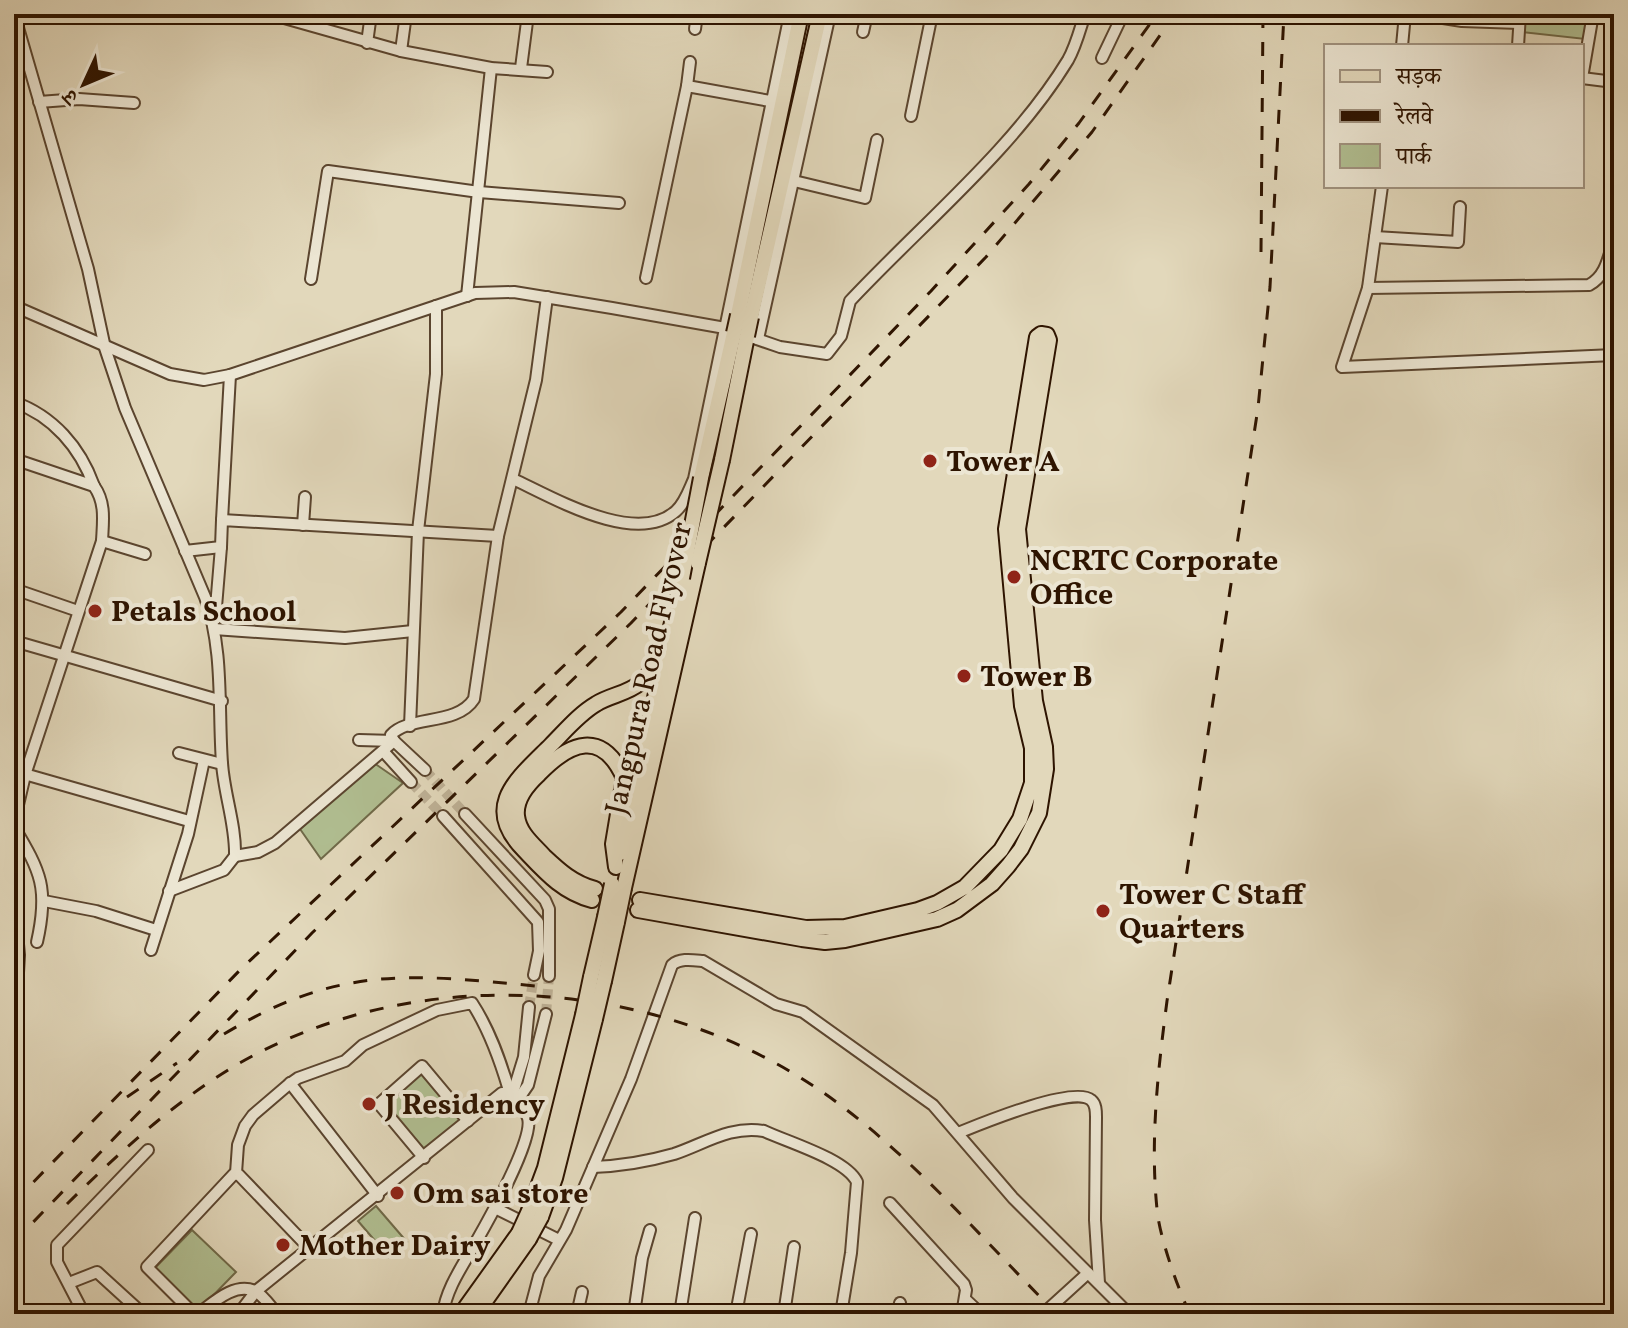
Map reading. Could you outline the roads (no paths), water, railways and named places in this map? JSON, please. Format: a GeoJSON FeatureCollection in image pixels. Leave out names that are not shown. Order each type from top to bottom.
{"type":"FeatureCollection","features":[{"type":"Feature","properties":{"kind":"main road","name":"Jangpura Road Flyover"},"geometry":{"type":"LineString","coordinates":[[461,1314],[519,1233],[545,1168],[666,650],[797,15]]}},
{"type":"Feature","properties":{"kind":"main road","name":"Jangpura Road Flyover"},"geometry":{"type":"LineString","coordinates":[[476,1314],[529,1239],[548,1199],[559,1163],[604,981],[823,16]]}},
{"type":"Feature","properties":{"kind":"main road"},"geometry":{"type":"LineString","coordinates":[[1047,335],[1049,340],[1018,529],[1035,701],[1045,747],[1046,769],[1039,813],[1021,849],[992,884],[957,910],[937,919],[845,940],[825,942],[802,939],[639,905],[806,928],[845,927],[937,903],[965,887],[1001,850],[1020,819],[1032,783],[1032,748],[1022,706],[1006,529],[1037,337],[1047,335]]}},
{"type":"Feature","properties":{"kind":"main road"},"geometry":{"type":"LineString","coordinates":[[593,894],[559,870],[526,837],[510,818],[507,796],[520,776],[595,704],[641,682],[666,650]]}},
{"type":"Feature","properties":{"kind":"main road"},"geometry":{"type":"LineString","coordinates":[[510,818],[527,785],[555,757],[582,745],[609,753],[624,778],[613,844],[616,867]]}},
{"type":"Feature","properties":{"kind":"street"},"geometry":{"type":"LineString","coordinates":[[14,14],[88,269],[105,348],[125,408],[205,597],[214,629],[222,701],[222,764],[235,856]]}},
{"type":"Feature","properties":{"kind":"street"},"geometry":{"type":"LineString","coordinates":[[270,14],[401,51],[491,68],[547,72]]}},
{"type":"Feature","properties":{"kind":"street"},"geometry":{"type":"LineString","coordinates":[[367,43],[371,14]]}},
{"type":"Feature","properties":{"kind":"street"},"geometry":{"type":"LineString","coordinates":[[401,51],[406,14]]}},
{"type":"Feature","properties":{"kind":"street"},"geometry":{"type":"LineString","coordinates":[[521,68],[528,14]]}},
{"type":"Feature","properties":{"kind":"street"},"geometry":{"type":"LineString","coordinates":[[695,29],[697,14]]}},
{"type":"Feature","properties":{"kind":"street"},"geometry":{"type":"LineString","coordinates":[[863,32],[867,14]]}},
{"type":"Feature","properties":{"kind":"street"},"geometry":{"type":"LineString","coordinates":[[911,116],[932,14]]}},
{"type":"Feature","properties":{"kind":"street"},"geometry":{"type":"LineString","coordinates":[[14,306],[170,374],[204,380],[230,375],[475,293],[514,292],[547,297],[725,328],[794,350],[827,354],[841,336],[850,301],[989,158],[1049,86],[1070,57],[1085,14]]}},
{"type":"Feature","properties":{"kind":"street"},"geometry":{"type":"LineString","coordinates":[[1102,58],[1123,14]]}},
{"type":"Feature","properties":{"kind":"street"},"geometry":{"type":"LineString","coordinates":[[1402,44],[1405,14]]}},
{"type":"Feature","properties":{"kind":"street"},"geometry":{"type":"LineString","coordinates":[[1418,14],[1520,19],[1518,44]]}},
{"type":"Feature","properties":{"kind":"street"},"geometry":{"type":"LineString","coordinates":[[1584,66],[1593,14]]}},
{"type":"Feature","properties":{"kind":"street"},"geometry":{"type":"LineString","coordinates":[[513,479],[576,509],[610,521],[640,523],[673,514],[683,504],[694,479],[770,101],[797,15]]}},
{"type":"Feature","properties":{"kind":"street"},"geometry":{"type":"LineString","coordinates":[[758,339],[794,181],[823,16]]}},
{"type":"Feature","properties":{"kind":"street"},"geometry":{"type":"LineString","coordinates":[[646,278],[690,62]]}},
{"type":"Feature","properties":{"kind":"street"},"geometry":{"type":"LineString","coordinates":[[467,296],[491,68]]}},
{"type":"Feature","properties":{"kind":"street"},"geometry":{"type":"LineString","coordinates":[[1584,78],[1614,82]]}},
{"type":"Feature","properties":{"kind":"street"},"geometry":{"type":"LineString","coordinates":[[687,86],[770,101]]}},
{"type":"Feature","properties":{"kind":"street"},"geometry":{"type":"LineString","coordinates":[[39,102],[79,99],[134,103]]}},
{"type":"Feature","properties":{"kind":"street"},"geometry":{"type":"LineString","coordinates":[[794,181],[865,198],[877,140]]}},
{"type":"Feature","properties":{"kind":"street"},"geometry":{"type":"LineString","coordinates":[[311,279],[328,171],[479,192],[619,203]]}},
{"type":"Feature","properties":{"kind":"street"},"geometry":{"type":"LineString","coordinates":[[1382,188],[1368,288],[1342,367],[1614,355]]}},
{"type":"Feature","properties":{"kind":"street"},"geometry":{"type":"LineString","coordinates":[[1375,237],[1458,242],[1460,207]]}},
{"type":"Feature","properties":{"kind":"street"},"geometry":{"type":"LineString","coordinates":[[1368,288],[1589,285],[1599,280],[1614,240]]}},
{"type":"Feature","properties":{"kind":"street"},"geometry":{"type":"LineString","coordinates":[[425,770],[394,741],[393,732],[435,721],[466,708],[474,699],[498,536],[540,360],[547,297]]}},
{"type":"Feature","properties":{"kind":"street"},"geometry":{"type":"LineString","coordinates":[[410,726],[418,531],[436,374],[436,306]]}},
{"type":"Feature","properties":{"kind":"street"},"geometry":{"type":"LineString","coordinates":[[214,629],[230,375]]}},
{"type":"Feature","properties":{"kind":"street"},"geometry":{"type":"LineString","coordinates":[[14,402],[41,413],[53,424],[79,456],[103,504],[102,541],[25,775],[14,824],[34,861],[44,901],[37,942]]}},
{"type":"Feature","properties":{"kind":"street"},"geometry":{"type":"LineString","coordinates":[[14,459],[94,486]]}},
{"type":"Feature","properties":{"kind":"street"},"geometry":{"type":"LineString","coordinates":[[303,525],[305,497]]}},
{"type":"Feature","properties":{"kind":"street"},"geometry":{"type":"LineString","coordinates":[[222,520],[498,536]]}},
{"type":"Feature","properties":{"kind":"street"},"geometry":{"type":"LineString","coordinates":[[102,541],[145,554]]}},
{"type":"Feature","properties":{"kind":"street"},"geometry":{"type":"LineString","coordinates":[[185,551],[221,547]]}},
{"type":"Feature","properties":{"kind":"street"},"geometry":{"type":"LineString","coordinates":[[14,589],[78,611]]}},
{"type":"Feature","properties":{"kind":"street"},"geometry":{"type":"LineString","coordinates":[[214,629],[345,638],[413,631]]}},
{"type":"Feature","properties":{"kind":"street"},"geometry":{"type":"LineString","coordinates":[[14,641],[222,701]]}},
{"type":"Feature","properties":{"kind":"street"},"geometry":{"type":"LineString","coordinates":[[359,740],[394,741]]}},
{"type":"Feature","properties":{"kind":"street"},"geometry":{"type":"LineString","coordinates":[[169,891],[224,870],[235,856],[258,852],[275,843],[394,741]]}},
{"type":"Feature","properties":{"kind":"street"},"geometry":{"type":"LineString","coordinates":[[383,751],[411,782]]}},
{"type":"Feature","properties":{"kind":"street"},"geometry":{"type":"LineString","coordinates":[[179,753],[222,764]]}},
{"type":"Feature","properties":{"kind":"street"},"geometry":{"type":"LineString","coordinates":[[151,950],[188,834],[204,760]]}},
{"type":"Feature","properties":{"kind":"street"},"geometry":{"type":"LineString","coordinates":[[14,771],[189,821]]}},
{"type":"Feature","properties":{"kind":"street"},"geometry":{"type":"LineString","coordinates":[[465,814],[545,900],[549,909],[549,976]]}},
{"type":"Feature","properties":{"kind":"street"},"geometry":{"type":"LineString","coordinates":[[443,816],[538,922],[539,951],[534,975]]}},
{"type":"Feature","properties":{"kind":"street"},"geometry":{"type":"LineString","coordinates":[[14,901],[19,955],[14,1042]]}},
{"type":"Feature","properties":{"kind":"street"},"geometry":{"type":"LineString","coordinates":[[44,901],[96,911],[156,930]]}},
{"type":"Feature","properties":{"kind":"street"},"geometry":{"type":"LineString","coordinates":[[529,1314],[533,1290],[566,1230],[631,1079],[668,973],[677,961],[703,961],[776,1004],[803,1012],[933,1105],[1013,1198],[1129,1314]]}},
{"type":"Feature","properties":{"kind":"street"},"geometry":{"type":"LineString","coordinates":[[310,1249],[236,1173],[238,1145],[245,1126],[253,1115],[290,1083],[345,1061],[363,1045],[437,1010],[472,1003],[499,1055],[513,1097],[528,1118],[528,1125],[524,1143],[495,1208],[452,1285],[443,1314]]}},
{"type":"Feature","properties":{"kind":"street"},"geometry":{"type":"LineString","coordinates":[[513,1097],[524,1057],[529,1007]]}},
{"type":"Feature","properties":{"kind":"street"},"geometry":{"type":"LineString","coordinates":[[513,1097],[528,1085],[546,1014]]}},
{"type":"Feature","properties":{"kind":"street"},"geometry":{"type":"LineString","coordinates":[[424,1158],[379,1104],[422,1066],[468,1121]]}},
{"type":"Feature","properties":{"kind":"street"},"geometry":{"type":"LineString","coordinates":[[290,1083],[378,1196]]}},
{"type":"Feature","properties":{"kind":"street"},"geometry":{"type":"LineString","coordinates":[[235,1313],[256,1291],[378,1196],[502,1093],[513,1097]]}},
{"type":"Feature","properties":{"kind":"street"},"geometry":{"type":"LineString","coordinates":[[958,1133],[1044,1102],[1086,1097],[1091,1100],[1095,1107],[1095,1220],[1099,1283]]}},
{"type":"Feature","properties":{"kind":"street"},"geometry":{"type":"LineString","coordinates":[[593,1167],[627,1166],[675,1154],[730,1132],[751,1129],[764,1131],[839,1164],[855,1176],[857,1182],[851,1253],[841,1314]]}},
{"type":"Feature","properties":{"kind":"street"},"geometry":{"type":"LineString","coordinates":[[84,1314],[57,1262],[57,1245],[148,1150]]}},
{"type":"Feature","properties":{"kind":"street"},"geometry":{"type":"LineString","coordinates":[[236,1173],[147,1267],[196,1314],[238,1289],[256,1291],[277,1314]]}},
{"type":"Feature","properties":{"kind":"street"},"geometry":{"type":"LineString","coordinates":[[890,1203],[959,1278],[965,1294],[981,1314]]}},
{"type":"Feature","properties":{"kind":"street"},"geometry":{"type":"LineString","coordinates":[[495,1208],[559,1240]]}},
{"type":"Feature","properties":{"kind":"street"},"geometry":{"type":"LineString","coordinates":[[680,1314],[695,1218]]}},
{"type":"Feature","properties":{"kind":"street"},"geometry":{"type":"LineString","coordinates":[[634,1314],[642,1258],[650,1230]]}},
{"type":"Feature","properties":{"kind":"street"},"geometry":{"type":"LineString","coordinates":[[736,1314],[751,1234]]}},
{"type":"Feature","properties":{"kind":"street"},"geometry":{"type":"LineString","coordinates":[[784,1314],[794,1247]]}},
{"type":"Feature","properties":{"kind":"street"},"geometry":{"type":"LineString","coordinates":[[69,1283],[97,1272],[143,1314]]}},
{"type":"Feature","properties":{"kind":"street"},"geometry":{"type":"LineString","coordinates":[[1043,1314],[1088,1273]]}},
{"type":"Feature","properties":{"kind":"street"},"geometry":{"type":"LineString","coordinates":[[577,1314],[582,1292]]}},
{"type":"Feature","properties":{"kind":"street"},"geometry":{"type":"LineString","coordinates":[[962,1314],[965,1294]]}},
{"type":"Feature","properties":{"kind":"street"},"geometry":{"type":"LineString","coordinates":[[235,1313],[247,1310],[258,1314]]}},
{"type":"Feature","properties":{"kind":"tunnel"},"geometry":{"type":"LineString","coordinates":[[425,770],[465,814]]}},
{"type":"Feature","properties":{"kind":"tunnel"},"geometry":{"type":"LineString","coordinates":[[411,782],[443,816]]}},
{"type":"Feature","properties":{"kind":"tunnel"},"geometry":{"type":"LineString","coordinates":[[529,1007],[534,975]]}},
{"type":"Feature","properties":{"kind":"tunnel"},"geometry":{"type":"LineString","coordinates":[[546,1014],[549,976]]}},
{"type":"Feature","properties":{"kind":"railway"},"geometry":{"type":"LineString","coordinates":[[14,1202],[241,969],[621,612],[931,291],[1029,184],[1079,123],[1157,14]]}},
{"type":"Feature","properties":{"kind":"railway"},"geometry":{"type":"LineString","coordinates":[[14,1242],[312,933],[631,623],[986,257],[1092,132],[1175,14]]}},
{"type":"Feature","properties":{"kind":"railway"},"geometry":{"type":"LineString","coordinates":[[1261,252],[1263,14]]}},
{"type":"Feature","properties":{"kind":"railway"},"geometry":{"type":"LineString","coordinates":[[1190,1314],[1158,1220],[1154,1157],[1156,1105],[1167,1001],[1258,408],[1270,287],[1284,14]]}},
{"type":"Feature","properties":{"kind":"railway"},"geometry":{"type":"LineString","coordinates":[[224,1034],[265,1012],[340,985],[412,978],[536,986]]}},
{"type":"Feature","properties":{"kind":"railway"},"geometry":{"type":"LineString","coordinates":[[67,1204],[130,1145],[197,1091],[245,1060],[313,1029],[385,1008],[459,997],[534,996],[608,1005],[681,1023],[750,1050],[815,1087],[911,1165],[1057,1314]]}},
{"type":"Feature","properties":{"kind":"railway"},"geometry":{"type":"LineString","coordinates":[[127,1097],[177,1063]]}},
{"type":"Feature","properties":{"kind":"place","name":"Tower A"},"geometry":{"type":"Point","coordinates":[930,461]}},
{"type":"Feature","properties":{"kind":"place","name":"NCRTC Corporate Office"},"geometry":{"type":"Point","coordinates":[1014,577]}},
{"type":"Feature","properties":{"kind":"place","name":"Petals School"},"geometry":{"type":"Point","coordinates":[95,611]}},
{"type":"Feature","properties":{"kind":"place","name":"Tower B"},"geometry":{"type":"Point","coordinates":[964,676]}},
{"type":"Feature","properties":{"kind":"place","name":"Tower C Staff Quarters"},"geometry":{"type":"Point","coordinates":[1103,911]}},
{"type":"Feature","properties":{"kind":"place","name":"J Residency"},"geometry":{"type":"Point","coordinates":[369,1104]}},
{"type":"Feature","properties":{"kind":"place","name":"Om sai store"},"geometry":{"type":"Point","coordinates":[397,1193]}},
{"type":"Feature","properties":{"kind":"place","name":"Mother Dairy"},"geometry":{"type":"Point","coordinates":[283,1245]}}]}
